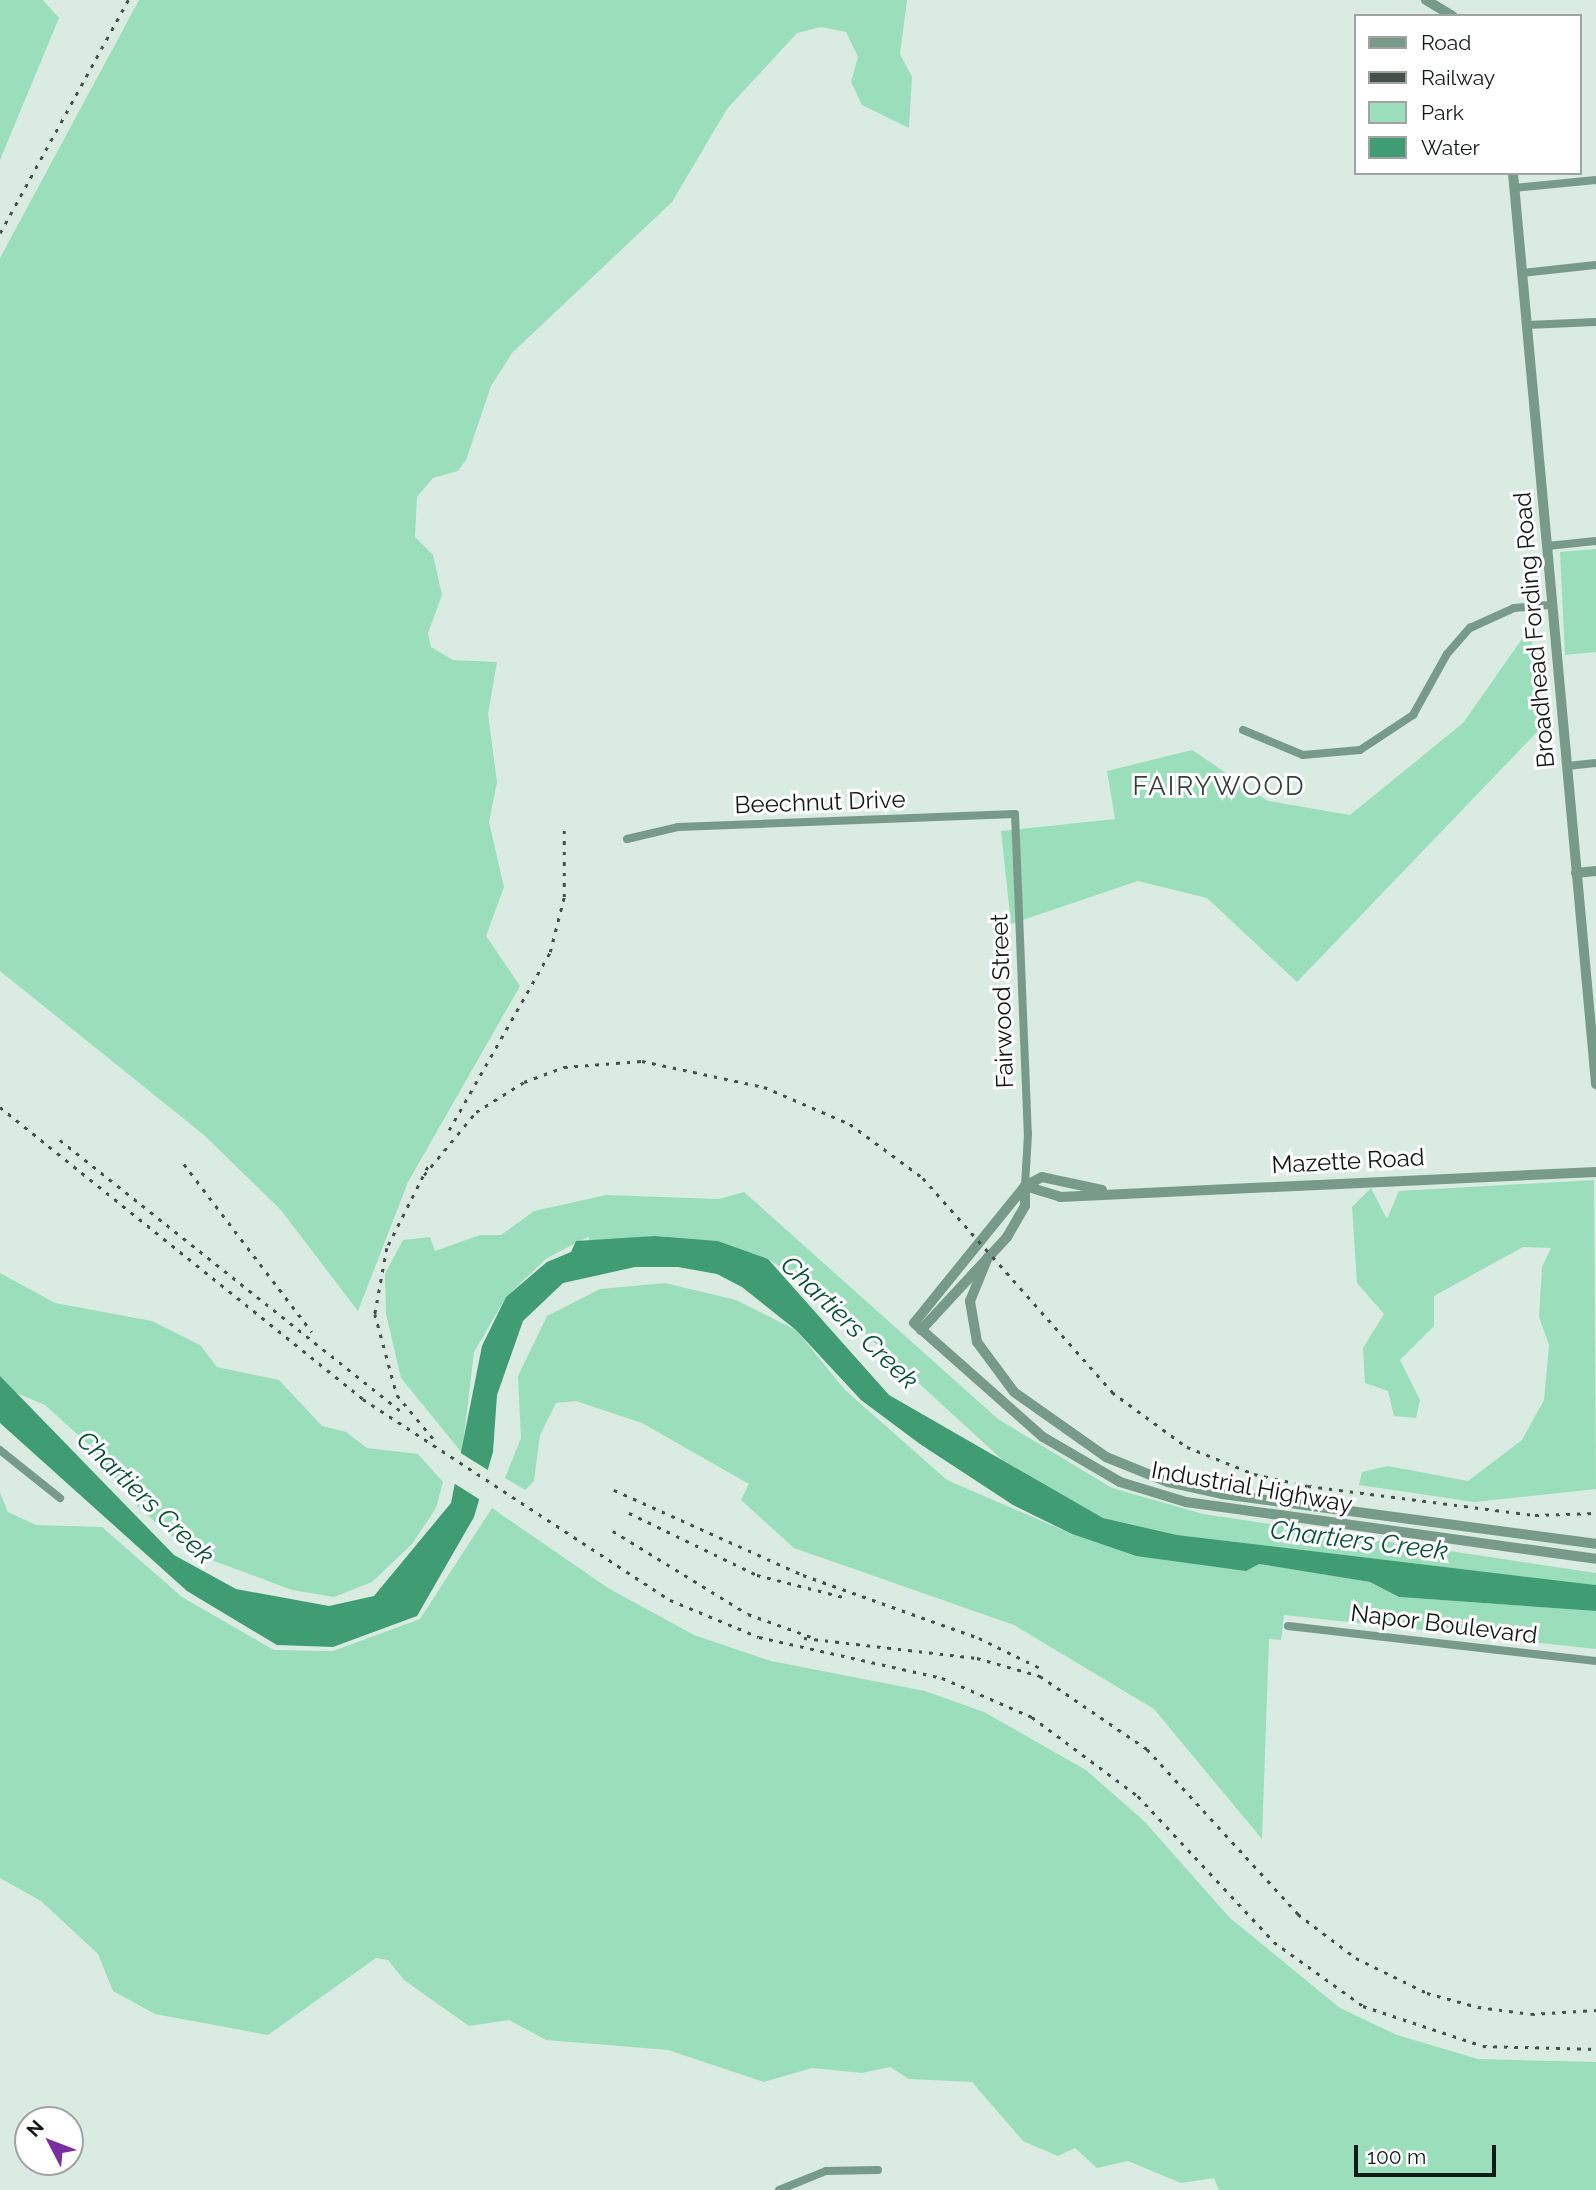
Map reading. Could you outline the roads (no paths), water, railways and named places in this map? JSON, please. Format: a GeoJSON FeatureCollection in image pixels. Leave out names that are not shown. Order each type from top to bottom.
{"type":"FeatureCollection","features":[{"type":"Feature","properties":{"kind":"street"},"geometry":{"type":"LineString","coordinates":[[1426,0],[1450,14]]}},
{"type":"Feature","properties":{"kind":"street","name":"Broadhead Fording Road"},"geometry":{"type":"LineString","coordinates":[[1513,175],[1596,1084]]}},
{"type":"Feature","properties":{"kind":"street"},"geometry":{"type":"LineString","coordinates":[[1514,188],[1596,180]]}},
{"type":"Feature","properties":{"kind":"street"},"geometry":{"type":"LineString","coordinates":[[1522,272],[1596,265]]}},
{"type":"Feature","properties":{"kind":"street"},"geometry":{"type":"LineString","coordinates":[[1527,325],[1596,322]]}},
{"type":"Feature","properties":{"kind":"street"},"geometry":{"type":"LineString","coordinates":[[1547,546],[1596,541]]}},
{"type":"Feature","properties":{"kind":"street"},"geometry":{"type":"LineString","coordinates":[[1243,730],[1303,755],[1360,750],[1413,715],[1447,654],[1470,628],[1514,608],[1552,605]]}},
{"type":"Feature","properties":{"kind":"street"},"geometry":{"type":"LineString","coordinates":[[1567,766],[1596,763]]}},
{"type":"Feature","properties":{"kind":"street","name":"Beechnut Drive"},"geometry":{"type":"LineString","coordinates":[[627,839],[678,827],[1015,814]]}},
{"type":"Feature","properties":{"kind":"street","name":"Fairwood Street"},"geometry":{"type":"LineString","coordinates":[[917,1326],[988,1257],[1022,1214],[1028,1134],[1015,814]]}},
{"type":"Feature","properties":{"kind":"street"},"geometry":{"type":"LineString","coordinates":[[1576,873],[1596,871]]}},
{"type":"Feature","properties":{"kind":"street","name":"Mazette Road"},"geometry":{"type":"LineString","coordinates":[[1025,1186],[1052,1196],[1102,1191],[1596,1172]]}},
{"type":"Feature","properties":{"kind":"street","name":"Mazette Road"},"geometry":{"type":"LineString","coordinates":[[1025,1186],[1042,1177],[1102,1191]]}},
{"type":"Feature","properties":{"kind":"street"},"geometry":{"type":"LineString","coordinates":[[917,1326],[1025,1186]]}},
{"type":"Feature","properties":{"kind":"street","name":"Industrial Highway"},"geometry":{"type":"LineString","coordinates":[[988,1257],[972,1291],[971,1323],[984,1354],[1014,1392],[1088,1448],[1168,1482],[1596,1544]]}},
{"type":"Feature","properties":{"kind":"street","name":"Industrial Highway"},"geometry":{"type":"LineString","coordinates":[[917,1326],[1042,1437],[1136,1488],[1227,1509],[1596,1559]]}},
{"type":"Feature","properties":{"kind":"street"},"geometry":{"type":"LineString","coordinates":[[0,1450],[60,1498]]}},
{"type":"Feature","properties":{"kind":"street","name":"Napor Boulevard"},"geometry":{"type":"LineString","coordinates":[[1288,1626],[1596,1661]]}},
{"type":"Feature","properties":{"kind":"street"},"geometry":{"type":"LineString","coordinates":[[779,2190],[826,2171],[878,2170]]}},
{"type":"Feature","properties":{"kind":"water"},"geometry":{"type":"Polygon","coordinates":[[[655,1236],[718,1241],[768,1259],[889,1395],[1103,1518],[1177,1535],[1596,1585],[1596,1611],[1399,1597],[1370,1582],[1259,1564],[1246,1571],[1136,1556],[1072,1534],[1013,1505],[920,1444],[861,1400],[796,1330],[742,1287],[717,1274],[678,1267],[635,1267],[563,1283],[523,1321],[497,1395],[493,1452],[474,1517],[417,1616],[333,1647],[277,1645],[187,1591],[0,1423],[0,1376],[174,1555],[236,1589],[329,1606],[374,1596],[451,1503],[482,1346],[506,1297],[547,1262],[571,1252],[576,1241],[655,1236]]]}},
{"type":"Feature","properties":{"kind":"railway"},"geometry":{"type":"LineString","coordinates":[[0,233],[128,0]]}},
{"type":"Feature","properties":{"kind":"railway"},"geometry":{"type":"LineString","coordinates":[[449,1130],[550,952],[564,897],[564,829]]}},
{"type":"Feature","properties":{"kind":"railway"},"geometry":{"type":"LineString","coordinates":[[424,1175],[476,1112],[524,1082],[564,1067],[642,1061],[764,1087],[850,1124],[923,1178],[1112,1392],[1187,1447],[1254,1474],[1308,1486],[1535,1515],[1596,1513]]}},
{"type":"Feature","properties":{"kind":"railway"},"geometry":{"type":"LineString","coordinates":[[0,1107],[363,1399],[670,1600],[759,1637],[942,1678],[1032,1717],[1138,1796],[1274,1942],[1363,2006],[1483,2046],[1596,2049]]}},
{"type":"Feature","properties":{"kind":"railway"},"geometry":{"type":"LineString","coordinates":[[60,1140],[403,1413]]}},
{"type":"Feature","properties":{"kind":"railway"},"geometry":{"type":"LineString","coordinates":[[184,1164],[312,1332]]}},
{"type":"Feature","properties":{"kind":"railway"},"geometry":{"type":"LineString","coordinates":[[428,1167],[387,1248],[375,1314],[397,1395],[436,1442]]}},
{"type":"Feature","properties":{"kind":"railway"},"geometry":{"type":"LineString","coordinates":[[614,1490],[803,1575],[979,1638],[1044,1670]]}},
{"type":"Feature","properties":{"kind":"railway"},"geometry":{"type":"LineString","coordinates":[[629,1513],[757,1575],[847,1598]]}},
{"type":"Feature","properties":{"kind":"railway"},"geometry":{"type":"LineString","coordinates":[[613,1531],[748,1614],[814,1638]]}},
{"type":"Feature","properties":{"kind":"railway"},"geometry":{"type":"LineString","coordinates":[[804,1638],[977,1658],[1040,1676],[1147,1749],[1298,1914],[1356,1958],[1427,1993],[1478,2007],[1531,2014],[1596,2010]]}},
{"type":"Feature","properties":{"kind":"district","name":"FAIRYWOOD"},"geometry":{"type":"Point","coordinates":[1219,787]}},
{"type":"Feature","properties":{"kind":"water label","name":"Chartiers Creek"},"geometry":{"type":"Point","coordinates":[849,1323]}},
{"type":"Feature","properties":{"kind":"water label","name":"Chartiers Creek"},"geometry":{"type":"Point","coordinates":[145,1498]}},
{"type":"Feature","properties":{"kind":"water label","name":"Chartiers Creek"},"geometry":{"type":"Point","coordinates":[1359,1541]}}]}
